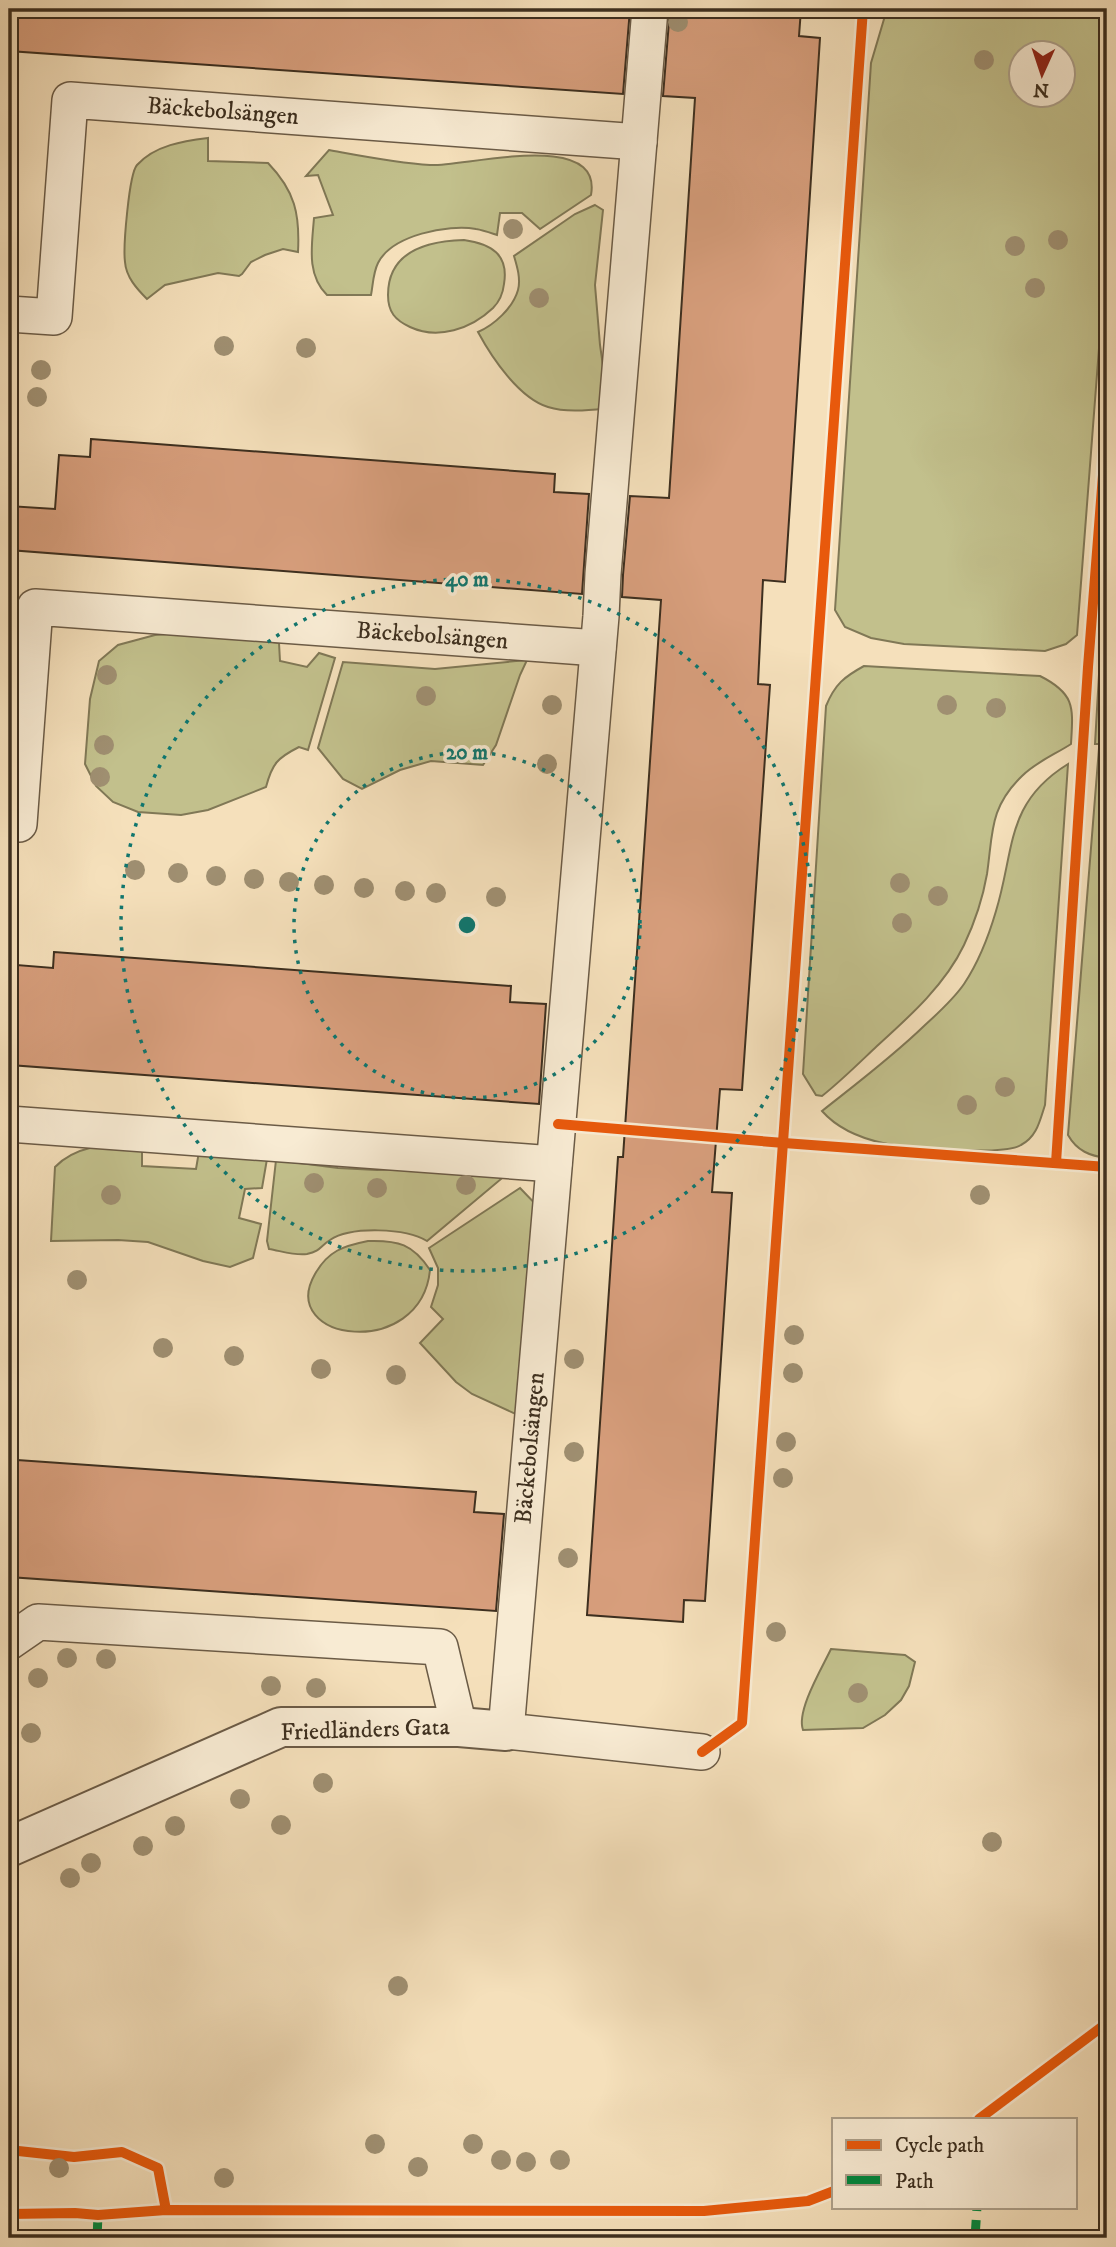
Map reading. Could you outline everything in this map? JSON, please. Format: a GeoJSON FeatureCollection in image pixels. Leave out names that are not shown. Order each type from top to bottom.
{"type":"FeatureCollection","features":[{"type":"Feature","properties":{"kind":"street","name":"Friedländers Gata"},"geometry":{"type":"LineString","coordinates":[[9,1847],[281,1727],[459,1727],[506,1731]]}},
{"type":"Feature","properties":{"kind":"lane","name":"Bäckebolsängen"},"geometry":{"type":"LineString","coordinates":[[506,1731],[650,9]]}},
{"type":"Feature","properties":{"kind":"lane","name":"Bäckebolsängen"},"geometry":{"type":"LineString","coordinates":[[9,314],[54,317],[71,100],[639,142]]}},
{"type":"Feature","properties":{"kind":"lane","name":"Bäckebolsängen"},"geometry":{"type":"LineString","coordinates":[[9,824],[19,824],[35,607],[598,648]]}},
{"type":"Feature","properties":{"kind":"lane"},"geometry":{"type":"LineString","coordinates":[[9,1124],[554,1164]]}},
{"type":"Feature","properties":{"kind":"lane"},"geometry":{"type":"LineString","coordinates":[[9,1642],[38,1622],[440,1647],[459,1727]]}},
{"type":"Feature","properties":{"kind":"lane","name":"Friedländers Gata"},"geometry":{"type":"LineString","coordinates":[[506,1731],[702,1752]]}},
{"type":"Feature","properties":{"kind":"shaded area"},"geometry":{"type":"Polygon","coordinates":[[[887,9],[1107,9],[1107,244],[1077,635],[1066,644],[1045,651],[904,644],[871,638],[845,627],[835,610],[871,63],[887,9]]]}},
{"type":"Feature","properties":{"kind":"shaded area"},"geometry":{"type":"Polygon","coordinates":[[[208,138],[208,161],[268,163],[277,173],[290,193],[297,215],[298,252],[283,249],[265,255],[251,262],[239,276],[218,273],[165,285],[147,299],[130,278],[125,262],[127,211],[134,171],[144,158],[161,148],[208,138]]]}},
{"type":"Feature","properties":{"kind":"shaded area"},"geometry":{"type":"Polygon","coordinates":[[[329,150],[430,165],[528,156],[554,157],[576,162],[589,175],[591,195],[540,229],[522,213],[500,213],[497,235],[476,229],[451,228],[408,239],[385,253],[378,263],[371,295],[327,295],[320,287],[313,269],[312,238],[314,218],[333,215],[318,175],[306,176],[329,150]]]}},
{"type":"Feature","properties":{"kind":"shaded area"},"geometry":{"type":"Polygon","coordinates":[[[595,205],[603,210],[595,285],[609,408],[555,409],[537,402],[507,376],[478,332],[502,315],[516,297],[519,281],[514,256],[575,214],[595,205]]]}},
{"type":"Feature","properties":{"kind":"shaded area"},"geometry":{"type":"Polygon","coordinates":[[[464,240],[482,244],[501,258],[504,265],[504,284],[495,306],[475,322],[443,332],[421,331],[393,315],[388,301],[390,280],[402,259],[424,246],[464,240]]]}},
{"type":"Feature","properties":{"kind":"shaded area"},"geometry":{"type":"Polygon","coordinates":[[[1107,535],[1107,744],[1095,744],[1107,535]]]}},
{"type":"Feature","properties":{"kind":"shaded area"},"geometry":{"type":"Polygon","coordinates":[[[201,631],[279,643],[280,661],[307,667],[319,653],[335,658],[308,750],[299,747],[280,758],[273,767],[266,787],[208,810],[181,815],[138,812],[113,802],[96,786],[85,764],[90,699],[99,661],[118,645],[155,635],[201,631]]]}},
{"type":"Feature","properties":{"kind":"shaded area"},"geometry":{"type":"Polygon","coordinates":[[[527,660],[496,745],[483,765],[431,761],[400,770],[362,789],[343,779],[318,748],[343,662],[435,669],[527,660]]]}},
{"type":"Feature","properties":{"kind":"shaded area"},"geometry":{"type":"Polygon","coordinates":[[[864,666],[1040,676],[1060,689],[1070,703],[1071,744],[1027,771],[1003,799],[994,822],[987,874],[978,910],[964,945],[947,974],[914,1012],[822,1096],[816,1095],[803,1074],[826,706],[841,682],[864,666]]]}},
{"type":"Feature","properties":{"kind":"shaded area"},"geometry":{"type":"Polygon","coordinates":[[[1099,748],[1107,748],[1107,1158],[1084,1152],[1068,1135],[1099,748]]]}},
{"type":"Feature","properties":{"kind":"shaded area"},"geometry":{"type":"Polygon","coordinates":[[[1068,764],[1045,1105],[1034,1133],[1026,1142],[1011,1148],[954,1150],[883,1143],[842,1127],[822,1111],[912,1037],[950,1001],[969,976],[983,949],[993,920],[1023,811],[1048,779],[1068,764]]]}},
{"type":"Feature","properties":{"kind":"shaded area"},"geometry":{"type":"Polygon","coordinates":[[[142,1142],[142,1166],[196,1169],[200,1146],[267,1159],[262,1188],[245,1189],[239,1218],[261,1224],[253,1258],[230,1267],[203,1261],[148,1242],[51,1241],[55,1167],[64,1159],[84,1150],[142,1142]]]}},
{"type":"Feature","properties":{"kind":"shaded area"},"geometry":{"type":"Polygon","coordinates":[[[276,1160],[377,1170],[458,1166],[507,1174],[427,1241],[393,1231],[351,1232],[339,1235],[315,1251],[298,1254],[269,1249],[267,1241],[276,1160]]]}},
{"type":"Feature","properties":{"kind":"shaded area"},"geometry":{"type":"Polygon","coordinates":[[[520,1188],[547,1216],[520,1416],[472,1394],[456,1382],[420,1343],[443,1319],[431,1307],[438,1285],[438,1268],[429,1248],[520,1188]]]}},
{"type":"Feature","properties":{"kind":"shaded area"},"geometry":{"type":"Polygon","coordinates":[[[368,1241],[388,1241],[404,1245],[424,1261],[430,1270],[421,1299],[403,1319],[379,1329],[354,1332],[332,1327],[315,1315],[308,1297],[315,1274],[325,1260],[337,1251],[368,1241]]]}},
{"type":"Feature","properties":{"kind":"shaded area"},"geometry":{"type":"Polygon","coordinates":[[[831,1649],[905,1655],[915,1662],[909,1686],[901,1700],[885,1715],[863,1728],[803,1730],[806,1701],[831,1649]]]}},
{"type":"Feature","properties":{"kind":"building"},"geometry":{"type":"Polygon","coordinates":[[[9,9],[630,9],[623,94],[9,51],[9,9]]]}},
{"type":"Feature","properties":{"kind":"building"},"geometry":{"type":"Polygon","coordinates":[[[670,9],[801,9],[799,36],[820,38],[785,582],[763,580],[758,684],[770,685],[742,1090],[720,1089],[712,1192],[732,1193],[705,1601],[684,1600],[683,1622],[587,1615],[618,1157],[623,1157],[661,600],[622,597],[623,575],[630,496],[669,498],[695,98],[663,96],[670,9]]]}},
{"type":"Feature","properties":{"kind":"building"},"geometry":{"type":"Polygon","coordinates":[[[91,439],[555,474],[554,492],[589,494],[582,594],[9,550],[9,506],[55,509],[59,455],[90,457],[91,439]]]}},
{"type":"Feature","properties":{"kind":"building"},"geometry":{"type":"Polygon","coordinates":[[[54,952],[511,986],[510,1002],[546,1004],[539,1104],[10,1065],[17,965],[53,968],[54,952]]]}},
{"type":"Feature","properties":{"kind":"building"},"geometry":{"type":"Polygon","coordinates":[[[17,1460],[476,1492],[474,1512],[504,1514],[496,1611],[9,1577],[9,1480],[16,1480],[17,1460]]]}},
{"type":"Feature","properties":{"kind":"marked path"},"geometry":{"type":"LineString","coordinates":[[975,2238],[977,2208]]}},
{"type":"Feature","properties":{"kind":"marked path"},"geometry":{"type":"LineString","coordinates":[[97,2238],[98,2215]]}},
{"type":"Feature","properties":{"kind":"cycle path"},"geometry":{"type":"LineString","coordinates":[[702,1752],[742,1723],[863,9]]}},
{"type":"Feature","properties":{"kind":"cycle path"},"geometry":{"type":"LineString","coordinates":[[1056,1163],[1088,667],[1107,424]]}},
{"type":"Feature","properties":{"kind":"cycle path"},"geometry":{"type":"LineString","coordinates":[[558,1124],[1107,1167]]}},
{"type":"Feature","properties":{"kind":"cycle path"},"geometry":{"type":"LineString","coordinates":[[980,2118],[1107,2023]]}},
{"type":"Feature","properties":{"kind":"cycle path"},"geometry":{"type":"LineString","coordinates":[[9,2150],[74,2157],[122,2152],[158,2168],[166,2210]]}},
{"type":"Feature","properties":{"kind":"cycle path"},"geometry":{"type":"LineString","coordinates":[[9,2214],[98,2215],[166,2210],[704,2211],[808,2201],[832,2192]]}}]}
